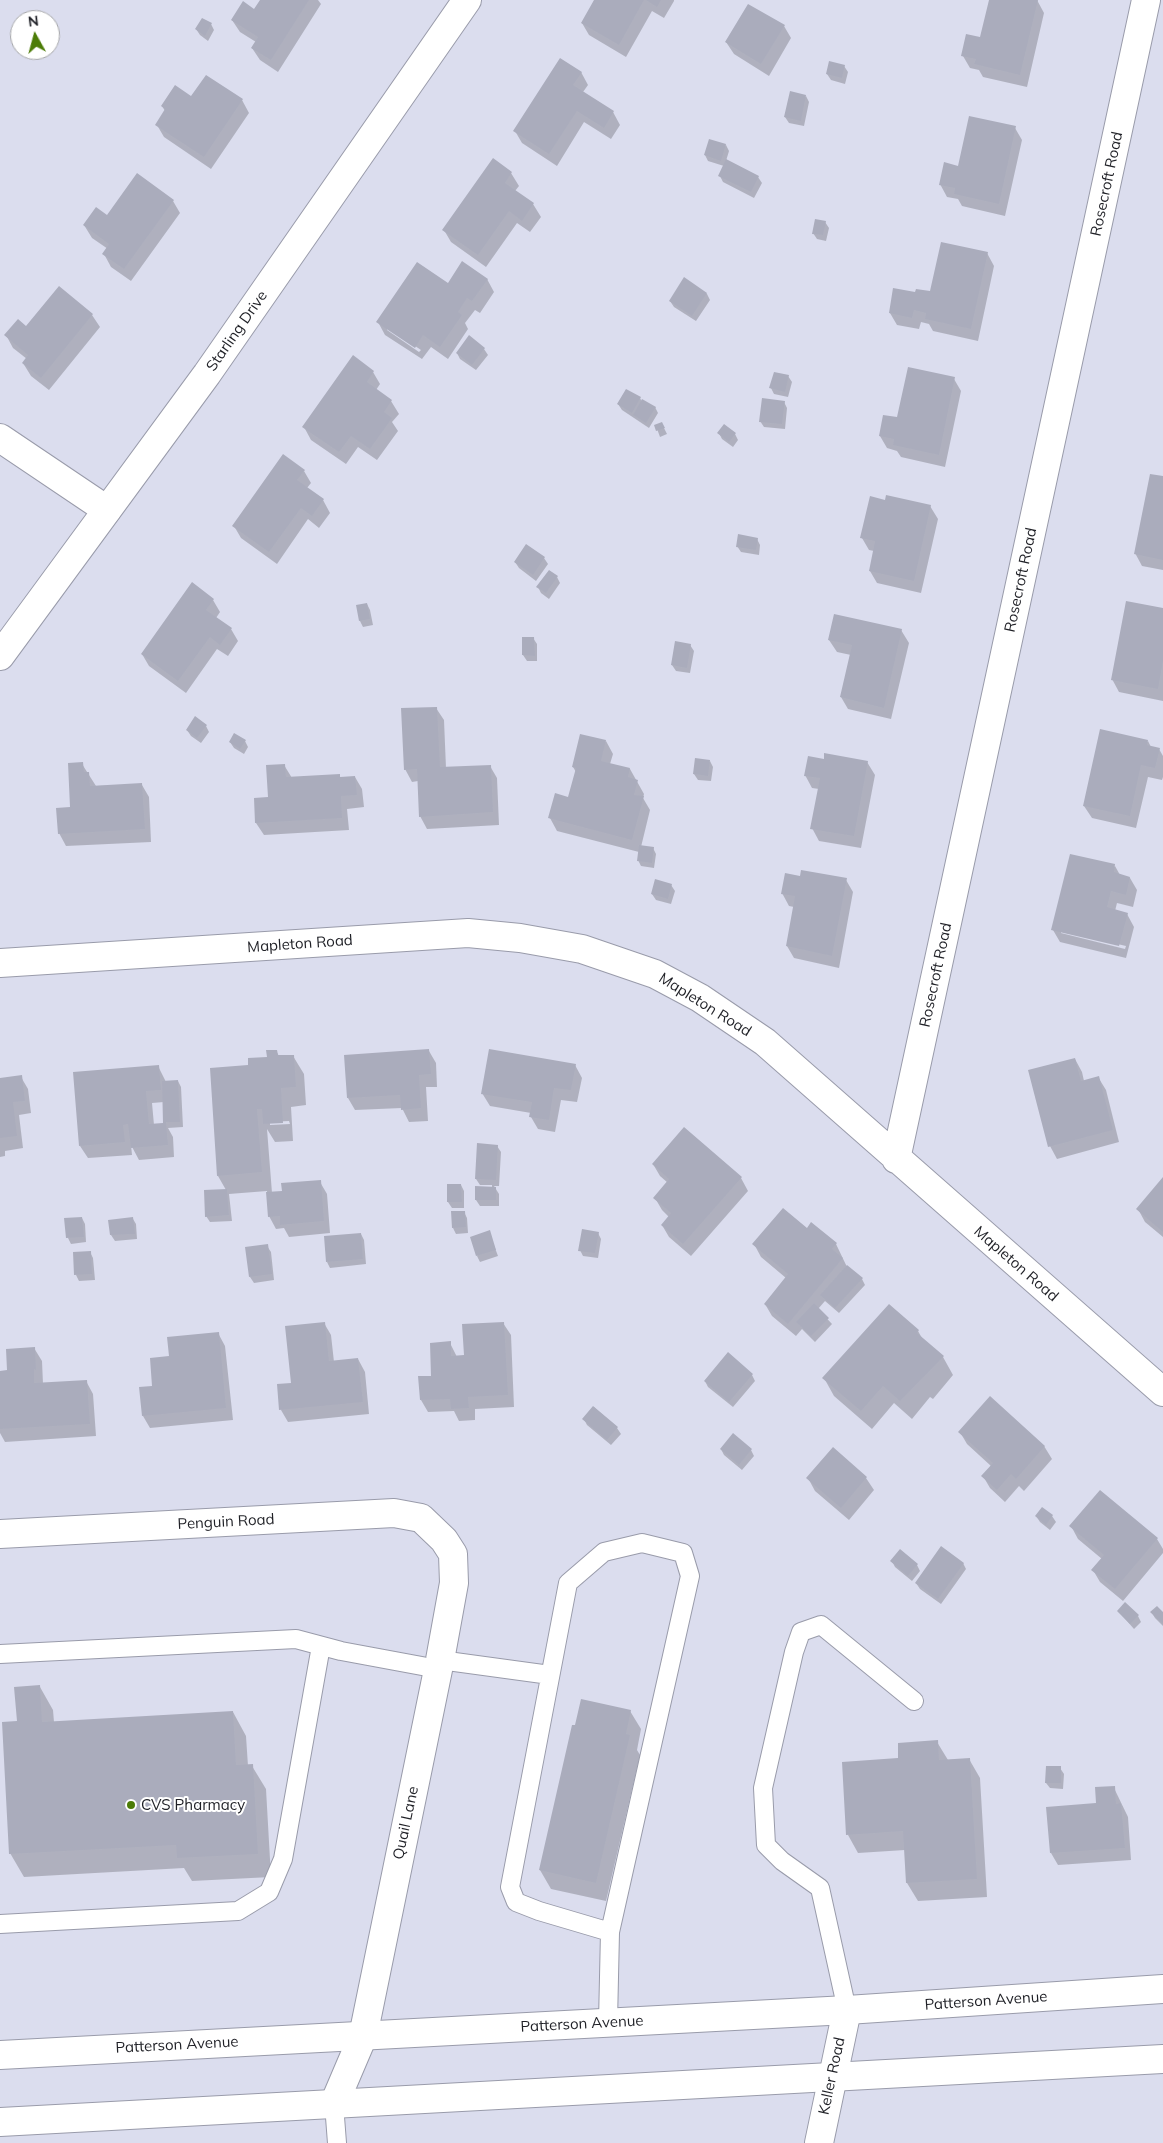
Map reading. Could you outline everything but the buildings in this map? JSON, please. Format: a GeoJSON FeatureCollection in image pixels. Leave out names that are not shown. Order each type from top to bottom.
{"type":"FeatureCollection","features":[{"type":"Feature","properties":{"kind":"street","name":"Starling Drive"},"geometry":{"type":"LineString","coordinates":[[0,656],[207,374],[467,0]]}},
{"type":"Feature","properties":{"kind":"street","name":"Rosecroft Road"},"geometry":{"type":"LineString","coordinates":[[896,1159],[1146,0]]}},
{"type":"Feature","properties":{"kind":"street"},"geometry":{"type":"LineString","coordinates":[[0,438],[107,510]]}},
{"type":"Feature","properties":{"kind":"street","name":"Mapleton Road"},"geometry":{"type":"LineString","coordinates":[[0,963],[468,933],[520,938],[582,949],[655,974],[700,998],[765,1042],[1163,1392]]}},
{"type":"Feature","properties":{"kind":"street","name":"Penguin Road"},"geometry":{"type":"LineString","coordinates":[[0,1534],[394,1513],[421,1518],[444,1540]]}},
{"type":"Feature","properties":{"kind":"street","name":"Quail Lane"},"geometry":{"type":"LineString","coordinates":[[334,2104],[363,2036],[439,1665],[454,1583],[452,1554],[444,1540]]}},
{"type":"Feature","properties":{"kind":"street","name":"Patterson Avenue"},"geometry":{"type":"LineString","coordinates":[[0,2055],[847,2010],[1163,1989]]}},
{"type":"Feature","properties":{"kind":"street","name":"Keller Road"},"geometry":{"type":"LineString","coordinates":[[819,2143],[831,2077],[847,2010]]}},
{"type":"Feature","properties":{"kind":"street"},"geometry":{"type":"LineString","coordinates":[[0,2122],[1163,2059]]}},
{"type":"Feature","properties":{"kind":"lane"},"geometry":{"type":"LineString","coordinates":[[608,2022],[610,1932],[690,1576],[683,1553],[642,1543],[604,1552],[568,1583],[510,1887],[516,1902],[539,1911],[610,1932]]}},
{"type":"Feature","properties":{"kind":"lane"},"geometry":{"type":"LineString","coordinates":[[847,2010],[820,1888],[782,1861],[766,1845],[763,1788],[794,1652],[801,1632],[821,1625],[914,1701]]}},
{"type":"Feature","properties":{"kind":"lane"},"geometry":{"type":"LineString","coordinates":[[0,1654],[296,1639],[321,1646],[439,1665],[550,1675]]}},
{"type":"Feature","properties":{"kind":"lane"},"geometry":{"type":"LineString","coordinates":[[0,1924],[238,1911],[269,1892],[283,1859],[321,1646]]}},
{"type":"Feature","properties":{"kind":"lane"},"geometry":{"type":"LineString","coordinates":[[334,2104],[337,2143]]}},
{"type":"Feature","properties":{"kind":"place","name":"CVS Pharmacy"},"geometry":{"type":"Point","coordinates":[131,1805]}}]}
